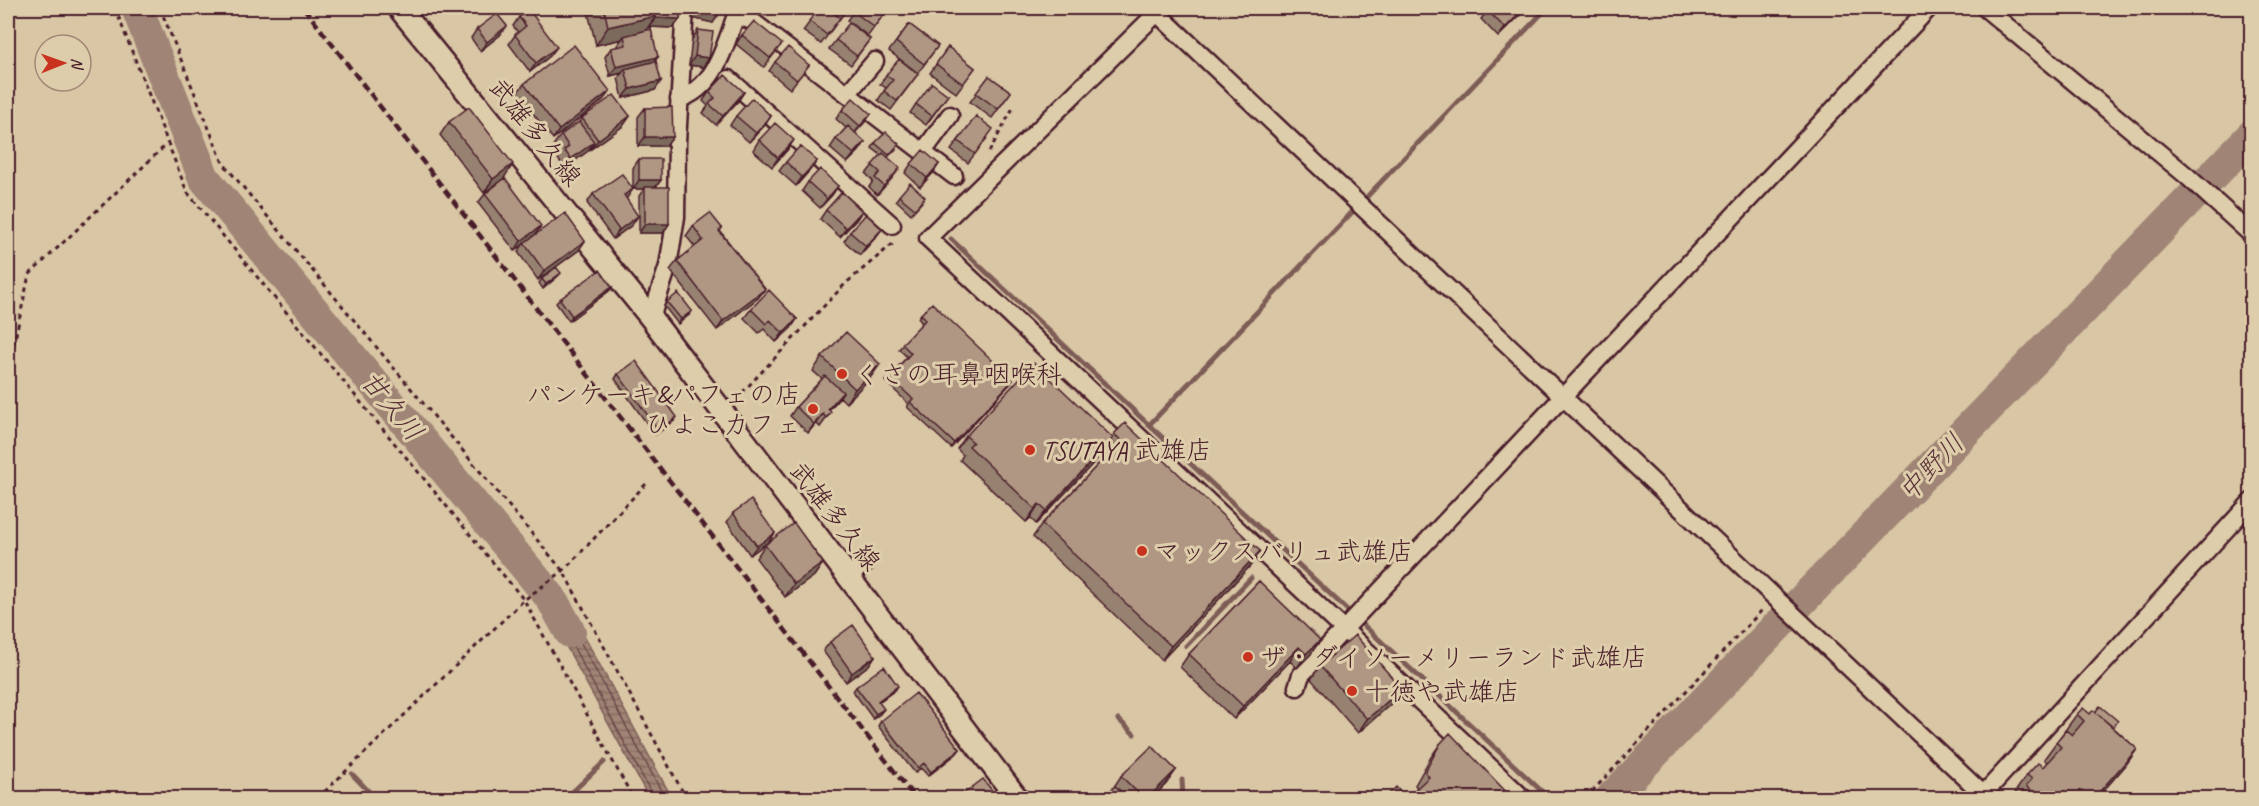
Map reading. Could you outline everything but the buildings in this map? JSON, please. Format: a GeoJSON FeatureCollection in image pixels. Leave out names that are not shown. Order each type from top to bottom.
{"type":"FeatureCollection","features":[{"type":"Feature","properties":{"kind":"main road","name":"武雄多久線"},"geometry":{"type":"LineString","coordinates":[[399,8],[651,318],[722,413],[856,570],[1017,798]]}},
{"type":"Feature","properties":{"kind":"main road","name":"武雄多久線"},"geometry":{"type":"LineString","coordinates":[[410,8],[450,71]]}},
{"type":"Feature","properties":{"kind":"street"},"geometry":{"type":"LineString","coordinates":[[651,318],[668,266],[676,217],[685,8]]}},
{"type":"Feature","properties":{"kind":"street"},"geometry":{"type":"LineString","coordinates":[[1297,687],[1300,675],[1929,8]]}},
{"type":"Feature","properties":{"kind":"street"},"geometry":{"type":"LineString","coordinates":[[1985,8],[2187,176],[2252,235]]}},
{"type":"Feature","properties":{"kind":"street"},"geometry":{"type":"LineString","coordinates":[[1523,798],[928,238],[1159,10],[1359,204],[1983,797],[2252,501]]}},
{"type":"Feature","properties":{"kind":"street"},"geometry":{"type":"LineString","coordinates":[[680,99],[690,96],[717,68],[736,15],[752,21],[954,176]]}},
{"type":"Feature","properties":{"kind":"street"},"geometry":{"type":"LineString","coordinates":[[847,94],[875,61]]}},
{"type":"Feature","properties":{"kind":"street"},"geometry":{"type":"LineString","coordinates":[[717,68],[894,233]]}},
{"type":"Feature","properties":{"kind":"street"},"geometry":{"type":"LineString","coordinates":[[923,152],[950,115]]}},
{"type":"Feature","properties":{"kind":"path"},"geometry":{"type":"LineString","coordinates":[[115,8],[187,192],[524,600],[633,798]]}},
{"type":"Feature","properties":{"kind":"path"},"geometry":{"type":"LineString","coordinates":[[160,8],[223,163],[563,571],[686,798]]}},
{"type":"Feature","properties":{"kind":"path"},"geometry":{"type":"LineString","coordinates":[[986,158],[1014,106]]}},
{"type":"Feature","properties":{"kind":"path"},"geometry":{"type":"LineString","coordinates":[[8,371],[29,274],[168,144]]}},
{"type":"Feature","properties":{"kind":"path"},"geometry":{"type":"LineString","coordinates":[[722,413],[894,233]]}},
{"type":"Feature","properties":{"kind":"path"},"geometry":{"type":"LineString","coordinates":[[318,798],[524,600],[563,571],[646,484]]}},
{"type":"Feature","properties":{"kind":"path"},"geometry":{"type":"LineString","coordinates":[[1586,798],[1774,597]]}},
{"type":"Feature","properties":{"kind":"water"},"geometry":{"type":"Polygon","coordinates":[[[558,588],[672,798],[649,798],[542,602],[558,588]]]}},
{"type":"Feature","properties":{"kind":"waterway","name":"甘久川"},"geometry":{"type":"LineString","coordinates":[[137,8],[204,178],[551,598],[570,632]]}},
{"type":"Feature","properties":{"kind":"waterway"},"geometry":{"type":"LineString","coordinates":[[1547,8],[1149,425],[1549,798]]}},
{"type":"Feature","properties":{"kind":"waterway","name":"中野川"},"geometry":{"type":"LineString","coordinates":[[1611,798],[2252,135]]}},
{"type":"Feature","properties":{"kind":"waterway"},"geometry":{"type":"LineString","coordinates":[[951,239],[1149,425]]}},
{"type":"Feature","properties":{"kind":"waterway"},"geometry":{"type":"LineString","coordinates":[[1186,646],[1251,578]]}},
{"type":"Feature","properties":{"kind":"waterway"},"geometry":{"type":"LineString","coordinates":[[1118,719],[1134,734]]}},
{"type":"Feature","properties":{"kind":"waterway"},"geometry":{"type":"LineString","coordinates":[[566,798],[604,762]]}},
{"type":"Feature","properties":{"kind":"waterway"},"geometry":{"type":"LineString","coordinates":[[352,774],[375,798]]}},
{"type":"Feature","properties":{"kind":"waterway"},"geometry":{"type":"LineString","coordinates":[[1182,780],[1183,798]]}},
{"type":"Feature","properties":{"kind":"railway"},"geometry":{"type":"LineString","coordinates":[[304,8],[915,798]]}},
{"type":"Feature","properties":{"kind":"place","name":"くさの耳鼻咽喉科"},"geometry":{"type":"Point","coordinates":[842,374]}},
{"type":"Feature","properties":{"kind":"place","name":"パンケーキ&パフェの店 ひよこカフェ"},"geometry":{"type":"Point","coordinates":[813,409]}},
{"type":"Feature","properties":{"kind":"place","name":"TSUTAYA 武雄店"},"geometry":{"type":"Point","coordinates":[1030,450]}},
{"type":"Feature","properties":{"kind":"place","name":"マックスバリュ武雄店"},"geometry":{"type":"Point","coordinates":[1142,551]}},
{"type":"Feature","properties":{"kind":"place","name":"ザ・ダイソーメリーランド武雄店"},"geometry":{"type":"Point","coordinates":[1248,657]}},
{"type":"Feature","properties":{"kind":"place","name":"十徳や武雄店"},"geometry":{"type":"Point","coordinates":[1352,691]}}]}
